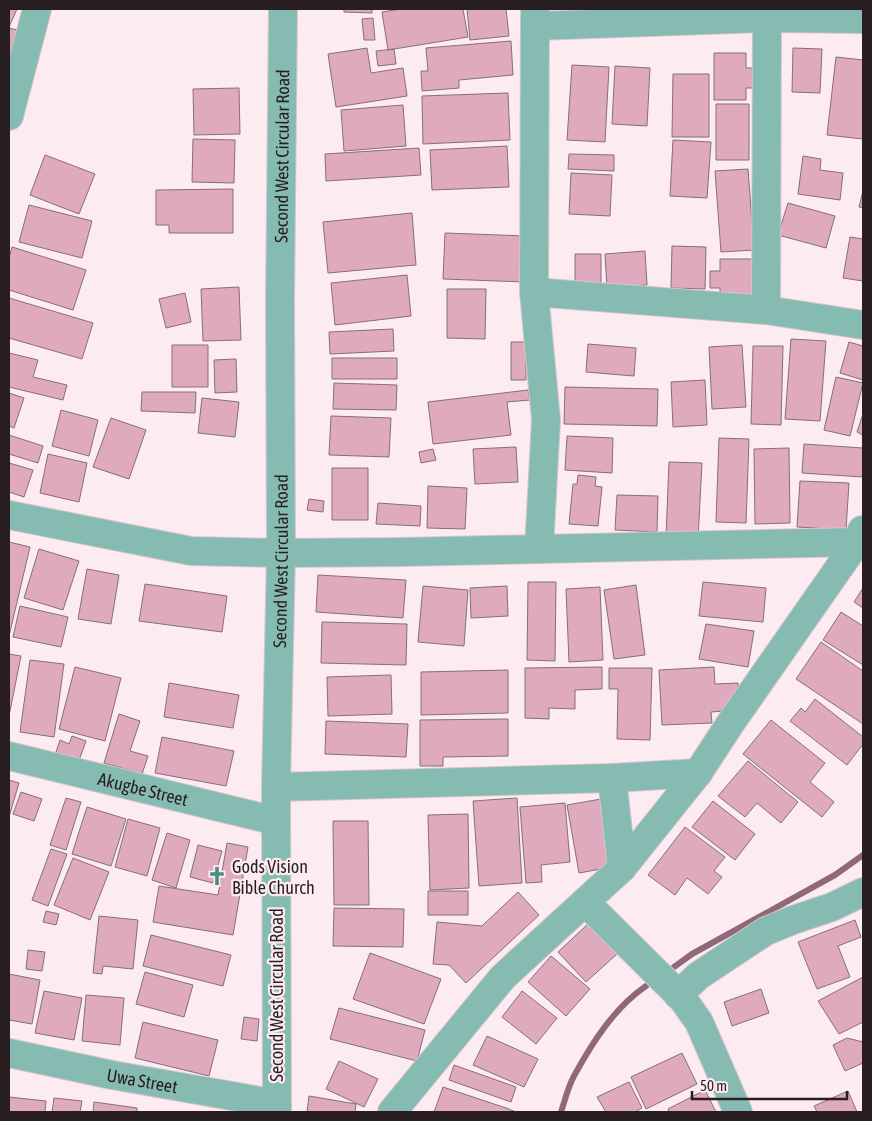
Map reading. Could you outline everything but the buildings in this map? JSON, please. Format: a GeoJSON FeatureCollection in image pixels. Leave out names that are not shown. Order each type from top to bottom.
{"type":"FeatureCollection","features":[{"type":"Feature","properties":{"kind":"street"},"geometry":{"type":"LineString","coordinates":[[9,116],[37,9]]}},
{"type":"Feature","properties":{"kind":"street","name":"Second West Circular Road"},"geometry":{"type":"LineString","coordinates":[[277,1108],[276,788],[281,554],[280,290],[283,9]]}},
{"type":"Feature","properties":{"kind":"street"},"geometry":{"type":"LineString","coordinates":[[539,549],[546,420],[534,292],[535,17],[863,19]]}},
{"type":"Feature","properties":{"kind":"street"},"geometry":{"type":"LineString","coordinates":[[766,310],[767,18]]}},
{"type":"Feature","properties":{"kind":"street"},"geometry":{"type":"LineString","coordinates":[[534,292],[766,310],[863,325]]}},
{"type":"Feature","properties":{"kind":"street"},"geometry":{"type":"LineString","coordinates":[[9,515],[191,551],[281,554],[539,549],[860,534]]}},
{"type":"Feature","properties":{"kind":"street"},"geometry":{"type":"LineString","coordinates":[[392,1112],[503,977],[622,868],[698,773],[860,534]]}},
{"type":"Feature","properties":{"kind":"street","name":"Akugbe Street"},"geometry":{"type":"LineString","coordinates":[[9,756],[276,821]]}},
{"type":"Feature","properties":{"kind":"street"},"geometry":{"type":"LineString","coordinates":[[276,788],[612,778],[698,773]]}},
{"type":"Feature","properties":{"kind":"street"},"geometry":{"type":"LineString","coordinates":[[612,778],[622,868]]}},
{"type":"Feature","properties":{"kind":"street"},"geometry":{"type":"LineString","coordinates":[[678,995],[698,976],[766,931],[832,907],[863,892]]}},
{"type":"Feature","properties":{"kind":"street"},"geometry":{"type":"LineString","coordinates":[[585,902],[678,995],[699,1022],[738,1112]]}},
{"type":"Feature","properties":{"kind":"street","name":"Uwa Street"},"geometry":{"type":"LineString","coordinates":[[9,1053],[277,1108]]}},
{"type":"Feature","properties":{"kind":"waterway"},"geometry":{"type":"LineString","coordinates":[[674,967],[692,954],[835,875],[863,855]]}},
{"type":"Feature","properties":{"kind":"waterway"},"geometry":{"type":"LineString","coordinates":[[561,1112],[572,1080],[596,1039],[614,1015],[646,986]]}},
{"type":"Feature","properties":{"kind":"place","name":"Gods Vision Bible Church"},"geometry":{"type":"Point","coordinates":[217,876]}}]}
